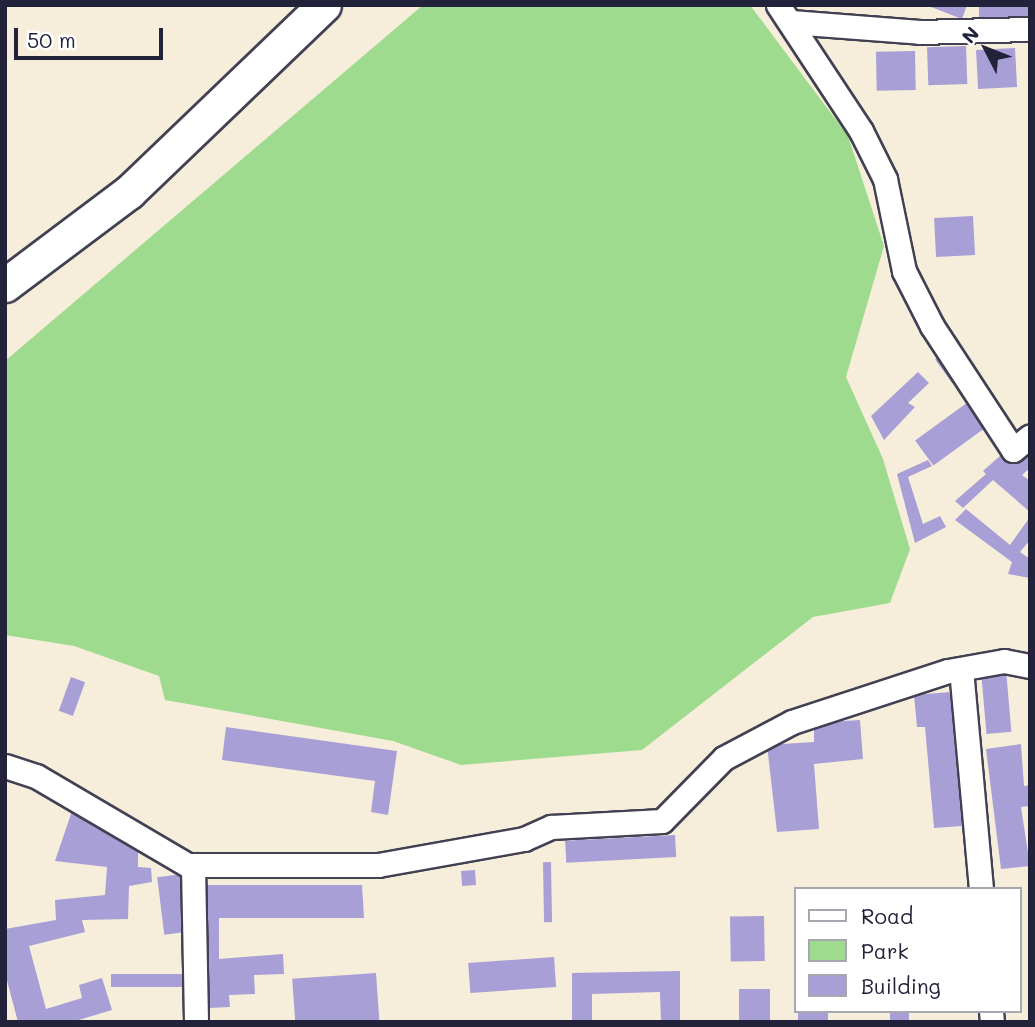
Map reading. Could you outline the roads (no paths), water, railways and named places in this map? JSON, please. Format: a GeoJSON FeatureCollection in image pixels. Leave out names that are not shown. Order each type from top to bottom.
{"type":"FeatureCollection","features":[{"type":"Feature","properties":{"kind":"main road"},"geometry":{"type":"LineString","coordinates":[[9,279],[129,192],[324,5]]}},
{"type":"Feature","properties":{"kind":"street"},"geometry":{"type":"LineString","coordinates":[[784,13],[920,32],[1030,29]]}},
{"type":"Feature","properties":{"kind":"street"},"geometry":{"type":"LineString","coordinates":[[784,13],[862,131],[885,179],[904,271],[932,327],[1013,450],[1030,436]]}},
{"type":"Feature","properties":{"kind":"street"},"geometry":{"type":"LineString","coordinates":[[5,766],[36,776],[193,864],[378,865],[524,839],[551,827],[662,821],[724,758],[792,722],[961,669],[1004,661],[1030,666]]}},
{"type":"Feature","properties":{"kind":"street"},"geometry":{"type":"LineString","coordinates":[[961,669],[981,887]]}},
{"type":"Feature","properties":{"kind":"street"},"geometry":{"type":"LineString","coordinates":[[193,864],[196,1022]]}}]}
